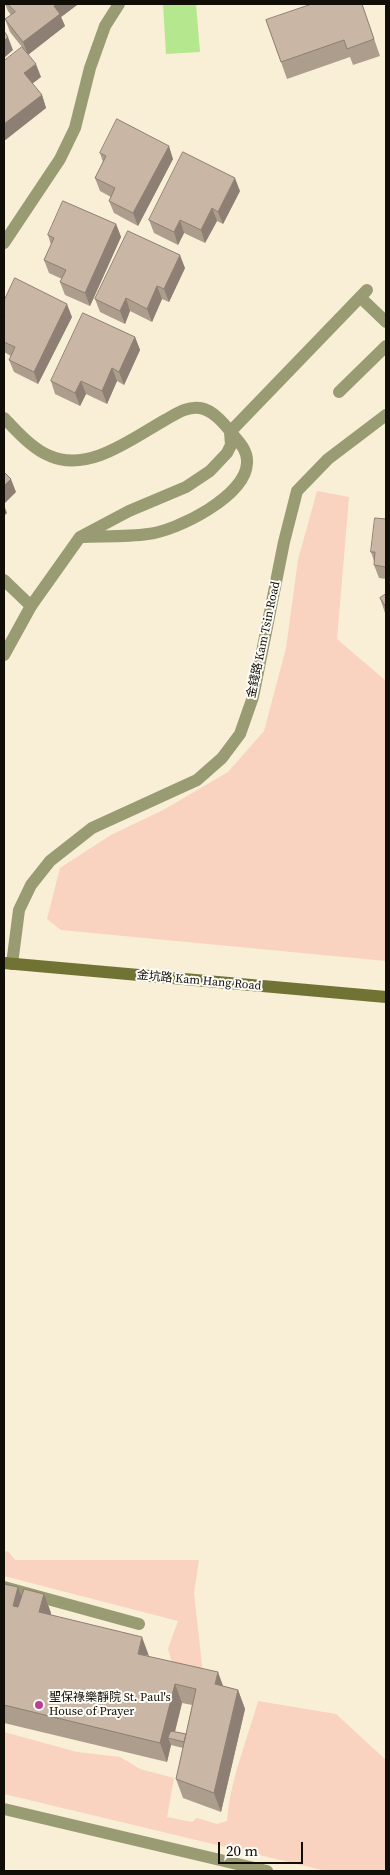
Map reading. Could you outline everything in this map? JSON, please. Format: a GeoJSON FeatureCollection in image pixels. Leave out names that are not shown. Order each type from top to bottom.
{"type":"FeatureCollection","features":[{"type":"Feature","properties":{"kind":"street"},"geometry":{"type":"LineString","coordinates":[[4,243],[64,151],[75,128],[90,68],[105,26],[119,4]]}},
{"type":"Feature","properties":{"kind":"street"},"geometry":{"type":"LineString","coordinates":[[4,655],[31,606],[80,537],[129,510],[186,487],[210,471],[227,453],[231,444],[230,432],[363,294],[386,322]]}},
{"type":"Feature","properties":{"kind":"street"},"geometry":{"type":"LineString","coordinates":[[339,392],[386,346]]}},
{"type":"Feature","properties":{"kind":"street"},"geometry":{"type":"LineString","coordinates":[[4,418],[26,439],[50,456],[73,460],[101,456],[185,409],[201,408],[216,415],[244,448],[247,463],[243,478],[230,494],[179,526],[149,534],[80,537]]}},
{"type":"Feature","properties":{"kind":"street","name":"金錢路 Kam Tsin Road"},"geometry":{"type":"LineString","coordinates":[[8,964],[19,910],[31,885],[50,861],[92,828],[197,780],[222,758],[240,734],[257,681],[284,542],[297,491],[328,460],[386,415]]}},
{"type":"Feature","properties":{"kind":"street"},"geometry":{"type":"LineString","coordinates":[[4,580],[31,606]]}},
{"type":"Feature","properties":{"kind":"street","name":"金坑路 Kam Hang Road"},"geometry":{"type":"LineString","coordinates":[[8,964],[386,997]]}},
{"type":"Feature","properties":{"kind":"street"},"geometry":{"type":"LineString","coordinates":[[4,1587],[139,1624]]}},
{"type":"Feature","properties":{"kind":"street"},"geometry":{"type":"LineString","coordinates":[[4,1810],[266,1871]]}},
{"type":"Feature","properties":{"kind":"shaded area"},"geometry":{"type":"Polygon","coordinates":[[[163,4],[196,4],[200,52],[166,54],[163,4]]]}},
{"type":"Feature","properties":{"kind":"shaded area"},"geometry":{"type":"Polygon","coordinates":[[[317,491],[349,497],[337,639],[386,681],[386,961],[61,930],[47,919],[60,868],[111,835],[165,809],[228,772],[264,731],[286,648],[298,560],[317,491]]]}},
{"type":"Feature","properties":{"kind":"shaded area"},"geometry":{"type":"Polygon","coordinates":[[[8,1551],[15,1560],[199,1560],[194,1593],[203,1674],[174,1669],[168,1649],[178,1621],[4,1576],[4,1552],[8,1551]]]}},
{"type":"Feature","properties":{"kind":"shaded area"},"geometry":{"type":"Polygon","coordinates":[[[258,1701],[336,1714],[386,1760],[386,1871],[326,1871],[4,1794],[4,1732],[77,1752],[120,1757],[140,1769],[174,1778],[167,1817],[192,1822],[197,1818],[217,1824],[227,1821],[235,1776],[258,1701]]]}},
{"type":"Feature","properties":{"kind":"building"},"geometry":{"type":"Polygon","coordinates":[[[8,4],[57,4],[54,6],[60,14],[23,42],[5,19],[15,12],[8,4]]]}},
{"type":"Feature","properties":{"kind":"building"},"geometry":{"type":"Polygon","coordinates":[[[312,4],[362,4],[374,39],[347,49],[344,40],[281,62],[266,20],[312,4]]]}},
{"type":"Feature","properties":{"kind":"building"},"geometry":{"type":"Polygon","coordinates":[[[4,31],[8,37],[4,41],[4,31]]]}},
{"type":"Feature","properties":{"kind":"building"},"geometry":{"type":"Polygon","coordinates":[[[22,47],[36,64],[24,73],[42,95],[4,124],[4,61],[22,47]]]}},
{"type":"Feature","properties":{"kind":"building"},"geometry":{"type":"Polygon","coordinates":[[[117,119],[169,146],[133,213],[109,201],[115,188],[95,178],[106,156],[100,153],[117,119]]]}},
{"type":"Feature","properties":{"kind":"building"},"geometry":{"type":"Polygon","coordinates":[[[183,152],[235,178],[218,212],[212,208],[201,230],[180,220],[174,232],[149,220],[183,152]]]}},
{"type":"Feature","properties":{"kind":"building"},"geometry":{"type":"Polygon","coordinates":[[[63,201],[116,224],[85,293],[60,282],[66,270],[44,260],[54,238],[48,235],[63,201]]]}},
{"type":"Feature","properties":{"kind":"building"},"geometry":{"type":"Polygon","coordinates":[[[128,231],[180,255],[164,289],[157,286],[147,309],[126,298],[120,311],[95,299],[128,231]]]}},
{"type":"Feature","properties":{"kind":"building"},"geometry":{"type":"Polygon","coordinates":[[[15,278],[67,304],[34,372],[9,360],[15,347],[4,342],[4,301],[15,278]]]}},
{"type":"Feature","properties":{"kind":"building"},"geometry":{"type":"Polygon","coordinates":[[[83,313],[135,337],[119,372],[112,368],[102,391],[81,381],[75,393],[51,381],[83,313]]]}},
{"type":"Feature","properties":{"kind":"building"},"geometry":{"type":"Polygon","coordinates":[[[4,472],[11,479],[4,486],[4,472]]]}},
{"type":"Feature","properties":{"kind":"building"},"geometry":{"type":"Polygon","coordinates":[[[375,518],[386,519],[386,567],[374,565],[375,552],[371,552],[375,518]]]}},
{"type":"Feature","properties":{"kind":"building"},"geometry":{"type":"Polygon","coordinates":[[[386,594],[386,607],[380,598],[386,594]]]}},
{"type":"Feature","properties":{"kind":"building","name":"聖保祿樂靜院 St. Paul's House of Prayer"},"geometry":{"type":"Polygon","coordinates":[[[4,1584],[18,1587],[13,1606],[18,1607],[24,1589],[44,1594],[39,1612],[142,1637],[138,1654],[218,1672],[215,1684],[238,1690],[214,1793],[176,1779],[196,1689],[175,1684],[160,1743],[4,1705],[4,1584]]]}},
{"type":"Feature","properties":{"kind":"building"},"geometry":{"type":"Polygon","coordinates":[[[171,1731],[186,1734],[184,1742],[168,1738],[171,1731]]]}},
{"type":"Feature","properties":{"kind":"place","name":"聖保祿樂靜院 St. Paul's House of Prayer"},"geometry":{"type":"Point","coordinates":[39,1705]}}]}
